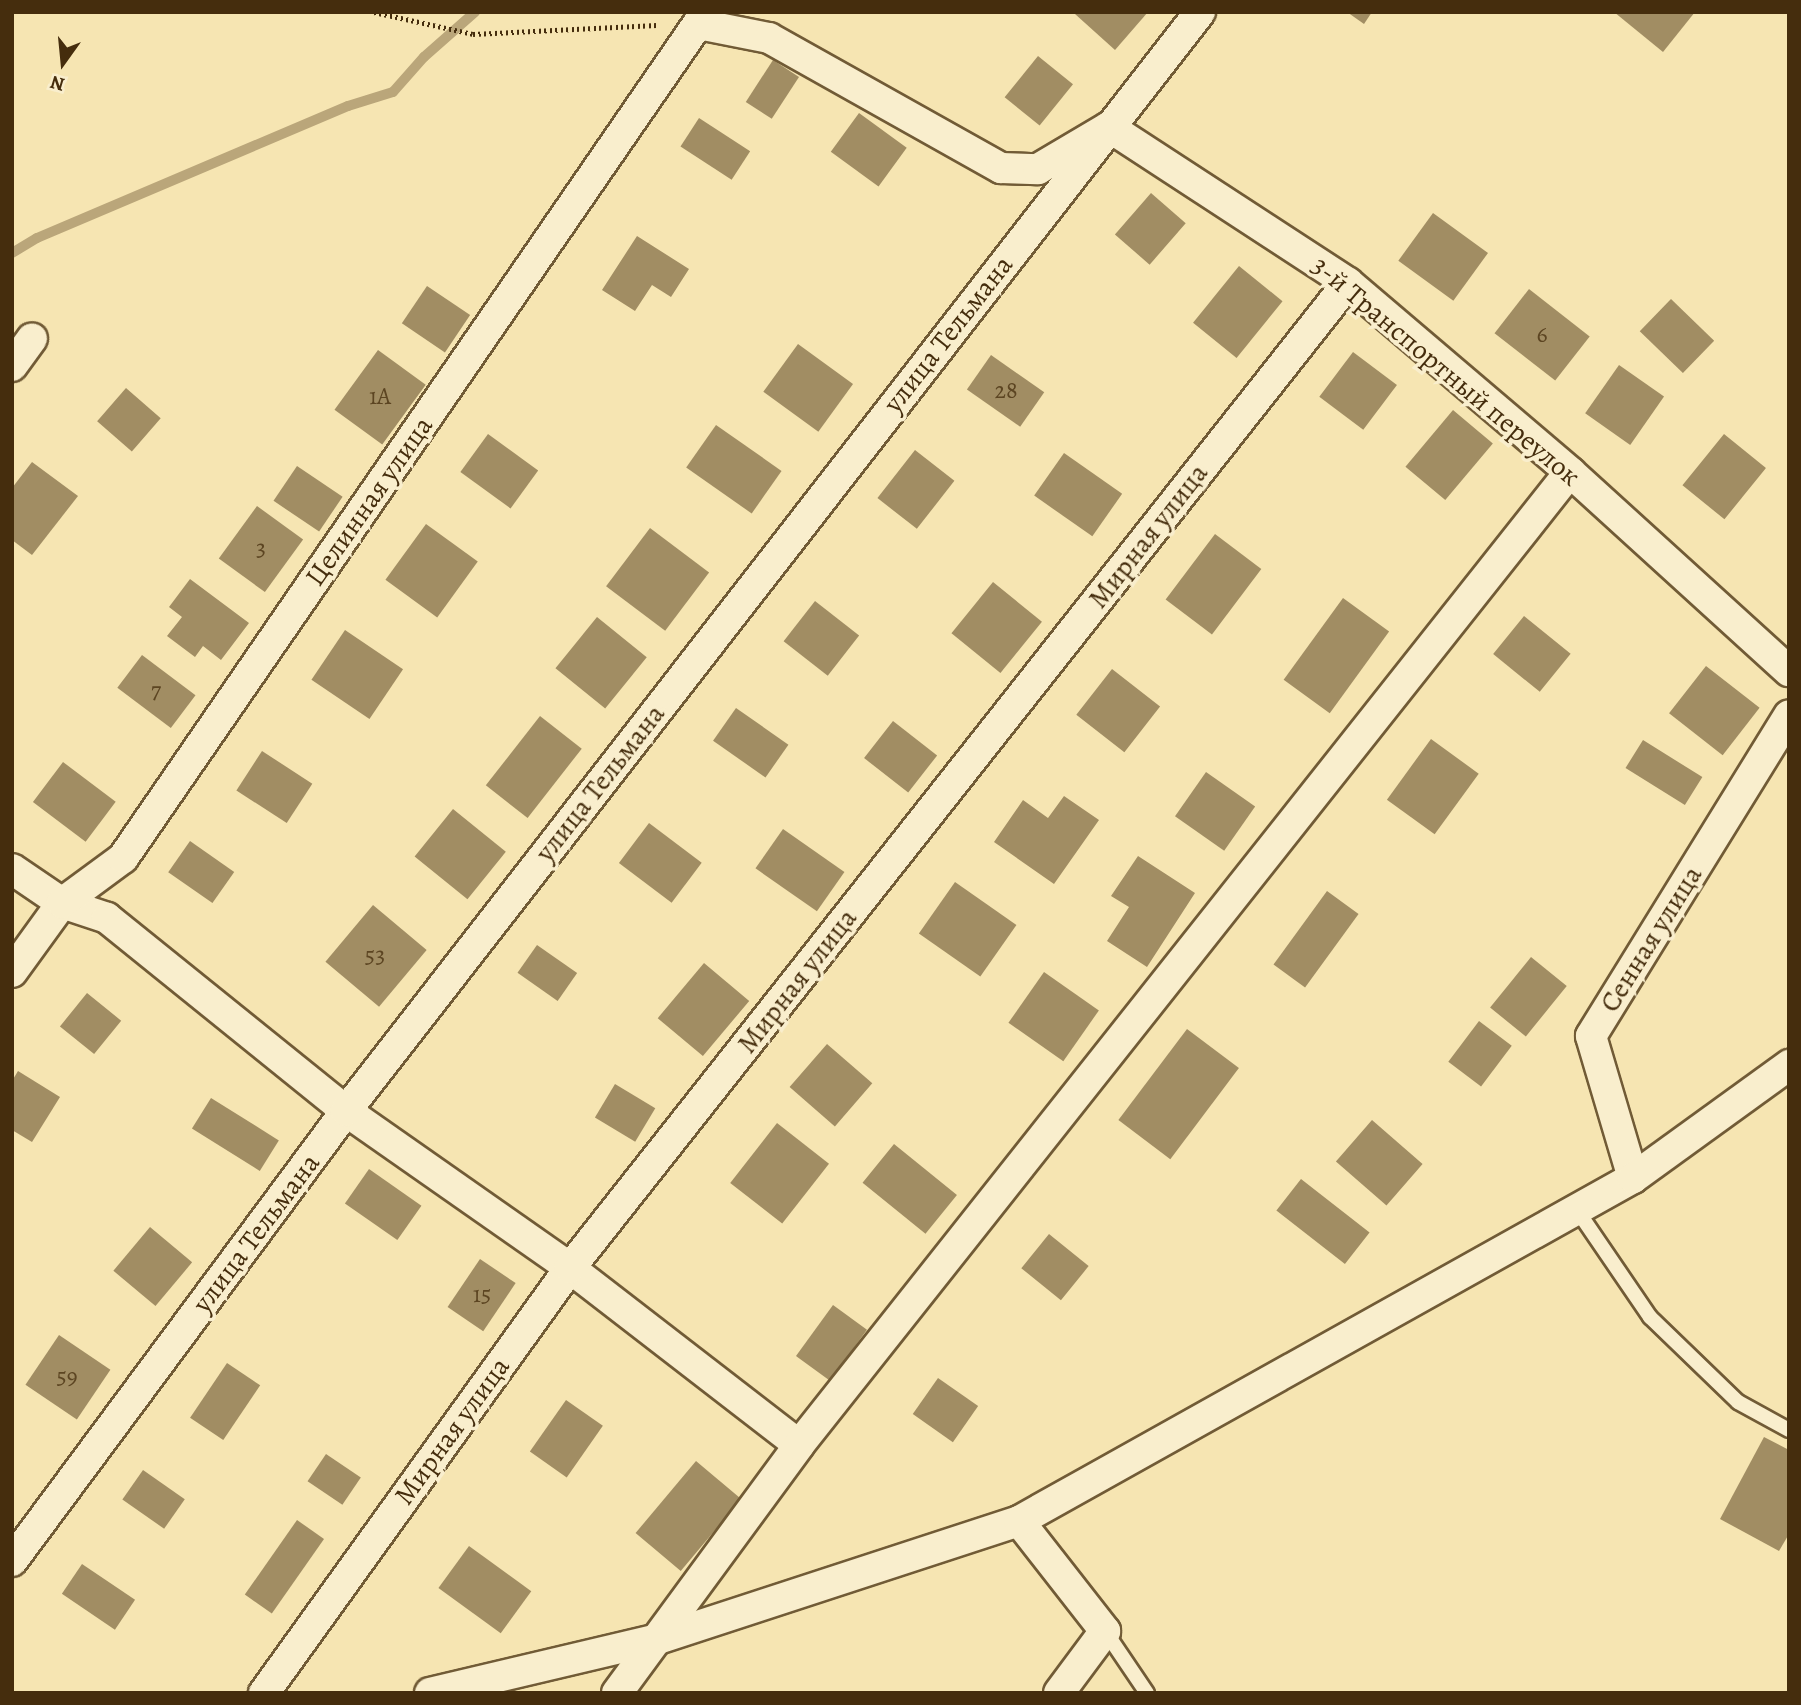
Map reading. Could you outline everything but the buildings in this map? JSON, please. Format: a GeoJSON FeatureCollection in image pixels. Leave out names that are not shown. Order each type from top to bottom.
{"type":"FeatureCollection","features":[{"type":"Feature","properties":{"kind":"street","name":"улица Тельмана"},"geometry":{"type":"LineString","coordinates":[[12,1561],[346,1111],[1199,12]]}},
{"type":"Feature","properties":{"kind":"street"},"geometry":{"type":"LineString","coordinates":[[702,18],[769,38],[1001,168],[1038,169],[1109,127]]}},
{"type":"Feature","properties":{"kind":"street","name":"Целинная улица"},"geometry":{"type":"LineString","coordinates":[[12,972],[62,903],[123,858],[702,18]]}},
{"type":"Feature","properties":{"kind":"street","name":"3-й Транспортный переулок"},"geometry":{"type":"LineString","coordinates":[[1109,127],[1349,283],[1570,472],[1789,671]]}},
{"type":"Feature","properties":{"kind":"street","name":"Мирная улица"},"geometry":{"type":"LineString","coordinates":[[264,1693],[570,1268],[1349,283]]}},
{"type":"Feature","properties":{"kind":"street"},"geometry":{"type":"LineString","coordinates":[[12,366],[32,338]]}},
{"type":"Feature","properties":{"kind":"street"},"geometry":{"type":"LineString","coordinates":[[617,1693],[799,1445],[1570,472]]}},
{"type":"Feature","properties":{"kind":"street","name":"Сенная улица"},"geometry":{"type":"LineString","coordinates":[[1633,1178],[1591,1037],[1789,715]]}},
{"type":"Feature","properties":{"kind":"street"},"geometry":{"type":"LineString","coordinates":[[12,869],[62,903],[107,918],[346,1111],[570,1268],[799,1445]]}},
{"type":"Feature","properties":{"kind":"street"},"geometry":{"type":"LineString","coordinates":[[430,1693],[657,1639],[1019,1521],[1633,1178],[1789,1065]]}},
{"type":"Feature","properties":{"kind":"street"},"geometry":{"type":"LineString","coordinates":[[1019,1521],[1105,1631],[1059,1693]]}},
{"type":"Feature","properties":{"kind":"lane"},"geometry":{"type":"LineString","coordinates":[[1577,1210],[1650,1317],[1738,1402],[1789,1430]]}},
{"type":"Feature","properties":{"kind":"lane"},"geometry":{"type":"LineString","coordinates":[[1105,1631],[1147,1693]]}},
{"type":"Feature","properties":{"kind":"path"},"geometry":{"type":"LineString","coordinates":[[374,12],[473,34],[702,18]]}},
{"type":"Feature","properties":{"kind":"waterway"},"geometry":{"type":"LineString","coordinates":[[12,253],[37,238],[348,106],[393,92],[424,57],[475,12]]}}]}
